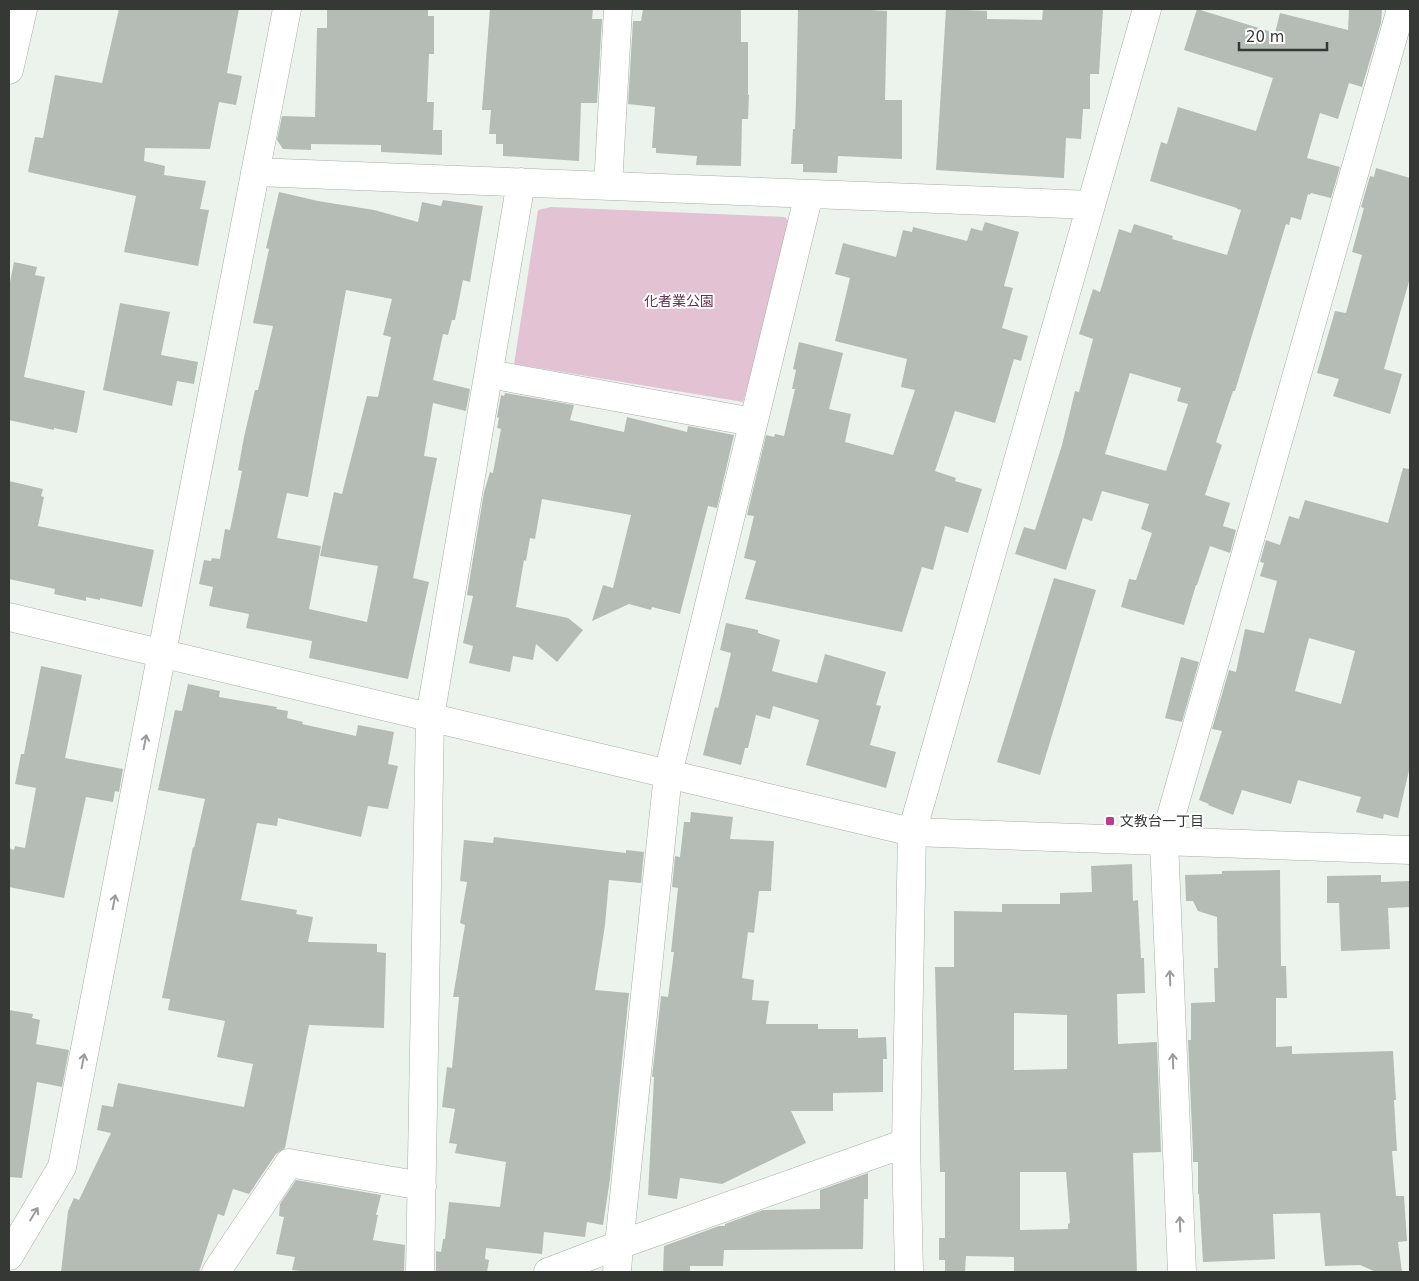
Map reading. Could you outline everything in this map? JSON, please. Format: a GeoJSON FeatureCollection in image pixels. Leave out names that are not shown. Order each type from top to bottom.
{"type":"FeatureCollection","features":[{"type":"Feature","properties":{"kind":"street"},"geometry":{"type":"LineString","coordinates":[[9,70],[23,9]]}},
{"type":"Feature","properties":{"kind":"street"},"geometry":{"type":"LineString","coordinates":[[9,1256],[62,1167],[287,9]]}},
{"type":"Feature","properties":{"kind":"street"},"geometry":{"type":"LineString","coordinates":[[608,186],[618,9]]}},
{"type":"Feature","properties":{"kind":"street"},"geometry":{"type":"LineString","coordinates":[[909,1272],[906,1143],[912,832],[1147,9]]}},
{"type":"Feature","properties":{"kind":"street"},"geometry":{"type":"LineString","coordinates":[[1182,1272],[1164,841],[1401,9]]}},
{"type":"Feature","properties":{"kind":"street"},"geometry":{"type":"LineString","coordinates":[[255,172],[1091,205]]}},
{"type":"Feature","properties":{"kind":"street"},"geometry":{"type":"LineString","coordinates":[[420,1272],[430,717],[522,182]]}},
{"type":"Feature","properties":{"kind":"street"},"geometry":{"type":"LineString","coordinates":[[618,1272],[619,1245],[668,774],[809,194]]}},
{"type":"Feature","properties":{"kind":"street"},"geometry":{"type":"LineString","coordinates":[[489,374],[753,422]]}},
{"type":"Feature","properties":{"kind":"street"},"geometry":{"type":"LineString","coordinates":[[9,617],[912,832],[1410,850]]}},
{"type":"Feature","properties":{"kind":"street"},"geometry":{"type":"LineString","coordinates":[[548,1272],[906,1143]]}},
{"type":"Feature","properties":{"kind":"street"},"geometry":{"type":"LineString","coordinates":[[216,1272],[289,1163],[422,1186]]}},
{"type":"Feature","properties":{"kind":"green space","name":"化者業公園"},"geometry":{"type":"Polygon","coordinates":[[[551,207],[785,217],[793,227],[743,402],[514,364],[538,210],[551,207]]]}},
{"type":"Feature","properties":{"kind":"building"},"geometry":{"type":"Polygon","coordinates":[[[119,9],[239,9],[227,73],[242,76],[236,105],[219,102],[210,149],[145,148],[144,161],[165,166],[164,175],[206,181],[200,209],[209,210],[198,266],[124,252],[136,196],[28,172],[35,137],[43,138],[55,75],[102,83],[119,9]]]}},
{"type":"Feature","properties":{"kind":"building"},"geometry":{"type":"Polygon","coordinates":[[[327,9],[428,9],[428,16],[434,16],[434,54],[429,54],[427,102],[434,102],[433,130],[442,130],[442,155],[381,152],[381,145],[311,144],[311,150],[283,149],[277,140],[282,116],[315,117],[317,28],[327,28],[327,9]]]}},
{"type":"Feature","properties":{"kind":"building"},"geometry":{"type":"Polygon","coordinates":[[[490,9],[593,9],[592,19],[602,19],[597,103],[581,103],[579,161],[503,156],[503,144],[496,144],[496,134],[489,134],[491,110],[482,110],[490,9]]]}},
{"type":"Feature","properties":{"kind":"building"},"geometry":{"type":"Polygon","coordinates":[[[643,9],[741,9],[741,42],[748,42],[749,95],[748,119],[742,119],[741,166],[696,165],[697,156],[656,153],[656,148],[652,148],[655,107],[628,104],[633,21],[641,21],[643,9]]]}},
{"type":"Feature","properties":{"kind":"building"},"geometry":{"type":"Polygon","coordinates":[[[798,9],[872,9],[887,11],[885,100],[902,100],[902,159],[838,156],[837,173],[803,172],[803,164],[791,164],[793,129],[795,129],[798,9]]]}},
{"type":"Feature","properties":{"kind":"building"},"geometry":{"type":"Polygon","coordinates":[[[946,9],[987,11],[987,19],[1042,20],[1043,9],[1103,9],[1099,74],[1090,74],[1090,109],[1083,109],[1081,139],[1066,138],[1064,178],[936,170],[946,9]]]}},
{"type":"Feature","properties":{"kind":"building"},"geometry":{"type":"Polygon","coordinates":[[[1197,9],[1275,33],[1280,13],[1348,30],[1349,9],[1382,9],[1381,23],[1362,87],[1349,83],[1338,119],[1320,113],[1307,158],[1340,167],[1331,198],[1308,194],[1301,220],[1291,217],[1289,225],[1286,224],[1235,391],[1233,391],[1216,442],[1222,445],[1205,495],[1230,503],[1223,526],[1236,530],[1230,553],[1210,546],[1184,625],[1121,607],[1129,579],[1136,580],[1152,533],[1141,529],[1149,504],[1102,491],[1092,521],[1083,518],[1066,570],[1015,554],[1024,527],[1035,530],[1062,445],[1075,391],[1079,392],[1093,339],[1079,334],[1093,289],[1100,292],[1119,229],[1131,233],[1134,224],[1173,236],[1172,239],[1227,255],[1241,210],[1150,181],[1161,142],[1167,144],[1178,107],[1256,131],[1273,78],[1184,50],[1197,9]],[[1130,373],[1105,454],[1166,471],[1188,404],[1177,401],[1181,388],[1130,373]]]}},
{"type":"Feature","properties":{"kind":"building"},"geometry":{"type":"Polygon","coordinates":[[[1376,168],[1410,178],[1410,278],[1384,369],[1402,374],[1390,414],[1333,396],[1339,379],[1317,373],[1335,311],[1346,313],[1362,255],[1352,252],[1364,208],[1361,207],[1370,176],[1374,177],[1376,168]]]}},
{"type":"Feature","properties":{"kind":"building"},"geometry":{"type":"Polygon","coordinates":[[[279,192],[318,201],[374,210],[418,222],[422,202],[441,206],[443,200],[483,206],[470,282],[463,280],[455,320],[452,320],[448,335],[443,334],[433,380],[470,389],[466,411],[433,403],[424,456],[437,458],[413,578],[429,582],[408,679],[309,658],[312,641],[246,628],[249,614],[209,606],[213,587],[199,584],[204,560],[220,559],[225,529],[230,530],[242,471],[238,470],[244,437],[255,390],[258,390],[273,326],[253,323],[269,249],[266,248],[279,192]],[[346,290],[308,497],[287,493],[277,538],[321,546],[309,609],[367,622],[378,566],[320,556],[334,492],[342,494],[367,396],[378,397],[391,337],[383,335],[392,299],[346,290]]]}},
{"type":"Feature","properties":{"kind":"building"},"geometry":{"type":"Polygon","coordinates":[[[985,222],[1019,232],[1004,286],[1013,288],[1002,328],[1028,336],[1021,361],[1014,359],[995,423],[955,411],[935,471],[956,478],[955,481],[982,489],[968,533],[945,526],[933,570],[922,567],[902,632],[745,599],[756,561],[744,558],[754,516],[747,515],[766,435],[774,437],[775,434],[784,436],[795,389],[792,389],[796,370],[793,369],[799,342],[843,353],[829,409],[851,414],[845,442],[893,455],[915,390],[901,387],[907,359],[835,341],[850,278],[835,274],[843,243],[896,257],[903,230],[912,232],[913,227],[967,241],[971,228],[982,231],[985,222]]]}},
{"type":"Feature","properties":{"kind":"building"},"geometry":{"type":"Polygon","coordinates":[[[14,262],[37,267],[35,275],[45,277],[24,377],[85,391],[77,433],[9,420],[9,287],[14,262]]]}},
{"type":"Feature","properties":{"kind":"building"},"geometry":{"type":"Polygon","coordinates":[[[120,303],[170,312],[161,355],[198,362],[194,384],[177,381],[172,406],[103,390],[120,303]]]}},
{"type":"Feature","properties":{"kind":"building"},"geometry":{"type":"Polygon","coordinates":[[[505,393],[574,405],[570,420],[624,432],[627,417],[687,432],[688,426],[734,435],[717,508],[708,506],[680,614],[652,607],[651,610],[629,604],[592,621],[603,585],[613,588],[631,515],[542,499],[535,539],[530,538],[526,561],[524,560],[516,607],[568,618],[583,630],[557,662],[536,644],[533,660],[513,656],[510,672],[469,663],[473,646],[463,643],[473,596],[467,595],[484,492],[490,472],[493,473],[501,429],[497,428],[499,418],[497,417],[501,395],[504,396],[505,393]]]}},
{"type":"Feature","properties":{"kind":"building"},"geometry":{"type":"Polygon","coordinates":[[[1403,468],[1410,469],[1410,766],[1398,818],[1384,814],[1383,819],[1356,812],[1361,797],[1298,780],[1291,804],[1242,790],[1233,815],[1199,800],[1222,731],[1212,729],[1229,670],[1236,672],[1245,629],[1264,633],[1277,581],[1260,576],[1264,563],[1260,562],[1266,540],[1280,545],[1289,516],[1299,519],[1305,500],[1388,523],[1403,468]],[[1309,638],[1295,691],[1341,704],[1355,651],[1309,638]]]}},
{"type":"Feature","properties":{"kind":"building"},"geometry":{"type":"Polygon","coordinates":[[[9,481],[43,489],[41,496],[44,497],[38,526],[154,550],[142,607],[100,598],[100,600],[86,597],[86,601],[54,594],[55,589],[9,579],[9,481]]]}},
{"type":"Feature","properties":{"kind":"building"},"geometry":{"type":"Polygon","coordinates":[[[1054,578],[1096,590],[1040,775],[997,762],[1054,578]]]}},
{"type":"Feature","properties":{"kind":"building"},"geometry":{"type":"Polygon","coordinates":[[[726,623],[758,630],[758,633],[780,640],[772,671],[817,683],[825,654],[886,672],[876,705],[881,706],[870,745],[896,752],[886,788],[806,765],[819,720],[773,706],[770,719],[756,715],[748,748],[745,748],[741,765],[703,755],[715,707],[718,708],[731,653],[720,650],[726,623]]]}},
{"type":"Feature","properties":{"kind":"building"},"geometry":{"type":"Polygon","coordinates":[[[1181,657],[1199,662],[1182,722],[1165,718],[1181,657]]]}},
{"type":"Feature","properties":{"kind":"building"},"geometry":{"type":"Polygon","coordinates":[[[41,666],[82,675],[65,758],[123,769],[119,792],[115,791],[113,802],[86,797],[64,898],[9,887],[9,848],[14,850],[15,846],[25,848],[36,788],[15,784],[21,754],[24,754],[41,666]]]}},
{"type":"Feature","properties":{"kind":"building"},"geometry":{"type":"Polygon","coordinates":[[[188,684],[220,691],[219,697],[277,707],[276,709],[288,711],[287,718],[303,722],[302,724],[356,736],[358,725],[394,732],[388,764],[398,766],[388,809],[368,806],[361,837],[278,818],[277,826],[257,823],[241,900],[297,910],[296,914],[313,917],[308,942],[377,944],[377,952],[386,953],[384,1028],[309,1025],[285,1148],[276,1154],[249,1194],[233,1189],[224,1216],[218,1214],[199,1272],[61,1272],[68,1211],[74,1198],[79,1200],[111,1133],[97,1130],[102,1105],[113,1107],[118,1083],[244,1107],[253,1064],[217,1057],[225,1021],[168,1010],[170,999],[162,998],[193,847],[205,799],[158,790],[175,710],[182,711],[188,684]]]}},
{"type":"Feature","properties":{"kind":"building"},"geometry":{"type":"Polygon","coordinates":[[[691,812],[733,817],[730,839],[774,841],[771,891],[759,891],[754,933],[748,932],[742,978],[754,980],[752,1000],[769,1001],[766,1024],[818,1024],[818,1029],[858,1029],[858,1038],[886,1037],[887,1059],[883,1059],[883,1092],[833,1093],[833,1111],[791,1111],[806,1143],[722,1184],[680,1178],[677,1199],[648,1195],[654,1077],[652,1077],[661,996],[668,997],[674,952],[671,952],[678,888],[672,887],[675,856],[680,857],[684,822],[690,822],[691,812]]]}},
{"type":"Feature","properties":{"kind":"building"},"geometry":{"type":"Polygon","coordinates":[[[494,837],[626,853],[626,850],[644,852],[641,883],[609,880],[605,925],[595,990],[629,993],[610,1179],[603,1225],[587,1222],[585,1237],[544,1232],[542,1254],[486,1248],[485,1259],[489,1260],[487,1272],[436,1272],[436,1251],[441,1252],[443,1239],[445,1239],[449,1202],[500,1207],[506,1162],[455,1153],[457,1144],[449,1143],[455,1109],[442,1107],[447,1067],[452,1068],[459,997],[453,997],[465,925],[460,923],[467,882],[460,881],[464,840],[493,843],[494,837]]]}},
{"type":"Feature","properties":{"kind":"building"},"geometry":{"type":"Polygon","coordinates":[[[1132,864],[1133,901],[1138,900],[1141,958],[1144,958],[1145,993],[1117,994],[1118,1044],[1157,1042],[1161,1152],[1133,1153],[1137,1272],[1014,1272],[1014,1257],[966,1256],[965,1272],[945,1272],[945,1260],[939,1260],[939,1238],[945,1238],[945,1172],[940,1172],[935,967],[954,967],[954,911],[1002,912],[1002,904],[1060,904],[1060,893],[1092,892],[1091,866],[1132,864]],[[1014,1013],[1014,1070],[1067,1069],[1067,1015],[1014,1013]],[[1020,1172],[1020,1230],[1068,1229],[1068,1224],[1070,1223],[1066,1172],[1020,1172]]]}},
{"type":"Feature","properties":{"kind":"building"},"geometry":{"type":"Polygon","coordinates":[[[1280,870],[1281,966],[1286,966],[1287,998],[1276,998],[1276,1047],[1292,1046],[1292,1054],[1393,1051],[1397,1151],[1392,1151],[1396,1196],[1404,1196],[1407,1241],[1398,1242],[1402,1272],[1376,1272],[1360,1265],[1325,1266],[1320,1213],[1273,1214],[1275,1259],[1203,1262],[1198,1194],[1198,1162],[1193,1162],[1188,1040],[1191,1040],[1191,1003],[1215,1002],[1214,968],[1218,968],[1217,917],[1198,911],[1193,901],[1186,901],[1185,875],[1222,874],[1222,871],[1280,870]]]}},
{"type":"Feature","properties":{"kind":"building"},"geometry":{"type":"Polygon","coordinates":[[[1381,875],[1381,882],[1410,881],[1410,907],[1388,908],[1390,949],[1341,951],[1339,903],[1327,903],[1327,876],[1381,875]]]}},
{"type":"Feature","properties":{"kind":"building"},"geometry":{"type":"Polygon","coordinates":[[[9,1010],[33,1014],[32,1018],[40,1020],[36,1044],[69,1050],[62,1087],[37,1082],[22,1178],[9,1177],[9,1010]]]}},
{"type":"Feature","properties":{"kind":"building"},"geometry":{"type":"Polygon","coordinates":[[[868,1173],[868,1199],[864,1199],[863,1249],[724,1250],[723,1266],[690,1266],[690,1272],[663,1272],[664,1246],[719,1226],[725,1226],[725,1224],[763,1210],[820,1209],[820,1190],[868,1173]]]}},
{"type":"Feature","properties":{"kind":"building"},"geometry":{"type":"Polygon","coordinates":[[[296,1180],[381,1195],[373,1240],[405,1245],[404,1272],[307,1272],[292,1270],[295,1257],[276,1254],[284,1217],[279,1216],[280,1204],[296,1180]]]}},
{"type":"Feature","properties":{"kind":"place","name":"文教台一丁目"},"geometry":{"type":"Point","coordinates":[1110,821]}}]}
